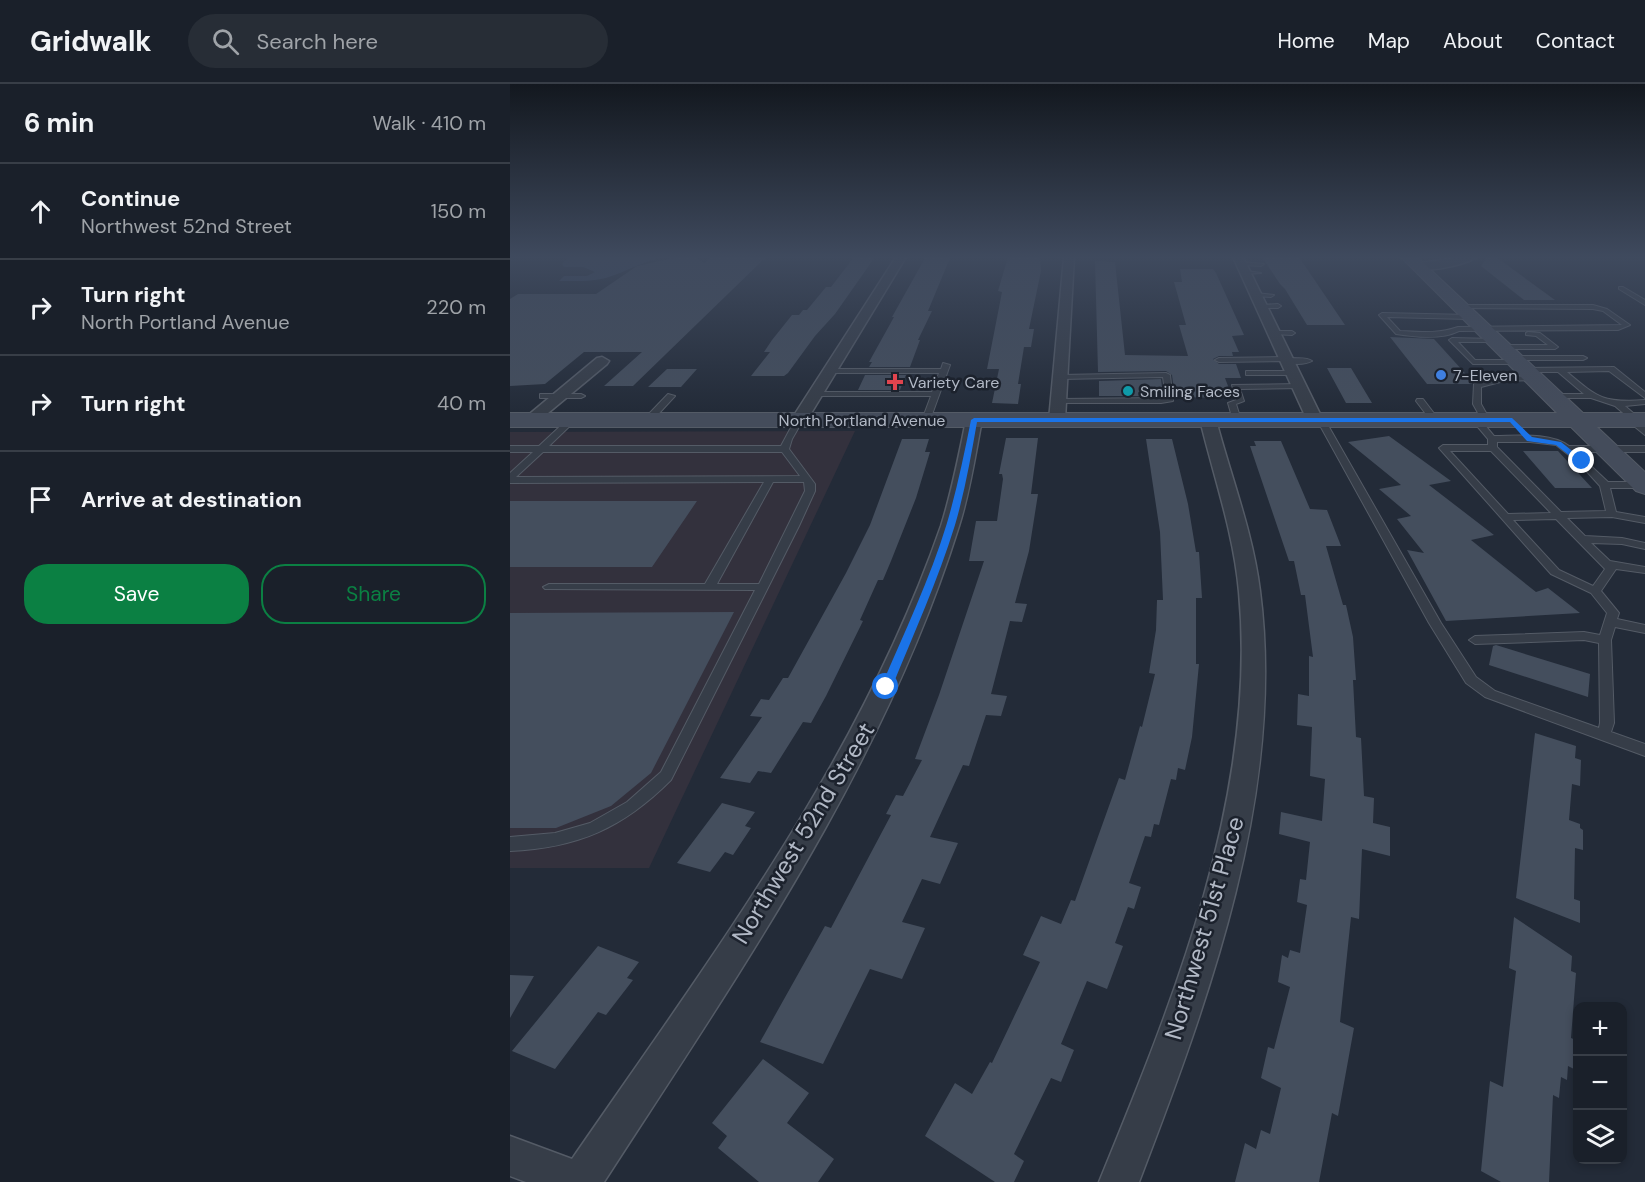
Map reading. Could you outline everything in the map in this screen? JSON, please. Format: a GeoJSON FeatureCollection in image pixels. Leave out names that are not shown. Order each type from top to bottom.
{"type":"FeatureCollection","features":[{"type":"Feature","properties":{"kind":"main road"},"geometry":{"type":"LineString","coordinates":[[1458,308],[1645,485]]}},
{"type":"Feature","properties":{"kind":"main road","name":"North Portland Avenue"},"geometry":{"type":"LineString","coordinates":[[521,420],[974,420],[1058,410],[1208,420],[1435,420],[1487,432],[1512,420],[1576,420],[1637,416]]}},
{"type":"Feature","properties":{"kind":"street"},"geometry":{"type":"LineString","coordinates":[[799,420],[869,308]]}},
{"type":"Feature","properties":{"kind":"street"},"geometry":{"type":"LineString","coordinates":[[1058,410],[1065,308]]}},
{"type":"Feature","properties":{"kind":"street"},"geometry":{"type":"LineString","coordinates":[[1262,308],[1299,386],[1318,420]]}},
{"type":"Feature","properties":{"kind":"street"},"geometry":{"type":"LineString","coordinates":[[521,420],[561,396],[602,361]]}},
{"type":"Feature","properties":{"kind":"street","name":"Northwest 52nd Street"},"geometry":{"type":"LineString","coordinates":[[580,1182],[780,881],[844,772],[886,687],[925,595],[950,526],[962,482],[974,420]]}},
{"type":"Feature","properties":{"kind":"street","name":"Northwest 51st Place"},"geometry":{"type":"LineString","coordinates":[[1119,1182],[1153,1099],[1204,946],[1238,819],[1252,701],[1252,614],[1248,578],[1240,537],[1208,420]]}},
{"type":"Feature","properties":{"kind":"street"},"geometry":{"type":"LineString","coordinates":[[510,1156],[580,1182]]}},
{"type":"Feature","properties":{"kind":"lane"},"geometry":{"type":"LineString","coordinates":[[1490,341],[1538,334],[1555,347],[1490,341],[1452,340],[1473,362],[1490,341],[1589,308]]}},
{"type":"Feature","properties":{"kind":"lane"},"geometry":{"type":"LineString","coordinates":[[1490,341],[1618,328],[1627,325],[1605,310],[1598,308]]}},
{"type":"Feature","properties":{"kind":"lane"},"geometry":{"type":"LineString","coordinates":[[1583,358],[1490,341],[1382,315],[1398,333],[1444,334],[1455,332],[1490,341],[1560,370],[1591,396],[1637,416]]}},
{"type":"Feature","properties":{"kind":"lane"},"geometry":{"type":"LineString","coordinates":[[1274,333],[1292,333]]}},
{"type":"Feature","properties":{"kind":"lane"},"geometry":{"type":"LineString","coordinates":[[1490,341],[1504,379],[1478,386],[1476,403],[1478,411],[1487,432],[1558,515],[1611,569],[1595,591]]}},
{"type":"Feature","properties":{"kind":"lane"},"geometry":{"type":"LineString","coordinates":[[1219,360],[1289,364]]}},
{"type":"Feature","properties":{"kind":"lane"},"geometry":{"type":"LineString","coordinates":[[1249,373],[1308,361]]}},
{"type":"Feature","properties":{"kind":"lane"},"geometry":{"type":"LineString","coordinates":[[830,371],[943,369],[932,394],[926,420]]}},
{"type":"Feature","properties":{"kind":"lane"},"geometry":{"type":"LineString","coordinates":[[1560,370],[1611,369],[1645,396]]}},
{"type":"Feature","properties":{"kind":"lane"},"geometry":{"type":"LineString","coordinates":[[1058,410],[1170,399],[1166,375],[1060,377]]}},
{"type":"Feature","properties":{"kind":"lane"},"geometry":{"type":"LineString","coordinates":[[1237,420],[1232,403],[1240,401],[1235,387],[1299,386]]}},
{"type":"Feature","properties":{"kind":"lane"},"geometry":{"type":"LineString","coordinates":[[815,394],[932,394]]}},
{"type":"Feature","properties":{"kind":"lane"},"geometry":{"type":"LineString","coordinates":[[543,396],[581,396]]}},
{"type":"Feature","properties":{"kind":"lane"},"geometry":{"type":"LineString","coordinates":[[648,420],[671,396]]}},
{"type":"Feature","properties":{"kind":"lane"},"geometry":{"type":"LineString","coordinates":[[1551,396],[1591,396]]}},
{"type":"Feature","properties":{"kind":"lane"},"geometry":{"type":"LineString","coordinates":[[1420,400],[1435,420]]}},
{"type":"Feature","properties":{"kind":"lane"},"geometry":{"type":"LineString","coordinates":[[511,476],[572,420]]}},
{"type":"Feature","properties":{"kind":"lane"},"geometry":{"type":"LineString","coordinates":[[785,449],[799,420]]}},
{"type":"Feature","properties":{"kind":"lane"},"geometry":{"type":"LineString","coordinates":[[1318,420],[1435,623],[1471,680],[1490,694],[1645,750]]}},
{"type":"Feature","properties":{"kind":"lane"},"geometry":{"type":"LineString","coordinates":[[1512,420],[1530,439]]}},
{"type":"Feature","properties":{"kind":"lane"},"geometry":{"type":"LineString","coordinates":[[1603,735],[1607,723],[1605,640],[1612,613],[1595,591],[1555,572],[1443,448],[1487,432],[1553,441],[1567,449],[1605,484],[1612,514]]}},
{"type":"Feature","properties":{"kind":"lane"},"geometry":{"type":"LineString","coordinates":[[510,449],[785,449]]}},
{"type":"Feature","properties":{"kind":"lane"},"geometry":{"type":"LineString","coordinates":[[510,844],[539,844],[569,839],[625,814],[646,798],[666,776],[810,491],[810,484],[785,449]]}},
{"type":"Feature","properties":{"kind":"lane"},"geometry":{"type":"LineString","coordinates":[[1567,449],[1645,449]]}},
{"type":"Feature","properties":{"kind":"lane"},"geometry":{"type":"LineString","coordinates":[[511,476],[806,478]]}},
{"type":"Feature","properties":{"kind":"lane"},"geometry":{"type":"LineString","coordinates":[[709,586],[770,479]]}},
{"type":"Feature","properties":{"kind":"lane"},"geometry":{"type":"LineString","coordinates":[[1605,484],[1645,485]]}},
{"type":"Feature","properties":{"kind":"lane"},"geometry":{"type":"LineString","coordinates":[[1505,517],[1612,514],[1645,520]]}},
{"type":"Feature","properties":{"kind":"lane"},"geometry":{"type":"LineString","coordinates":[[1582,539],[1622,541],[1645,546]]}},
{"type":"Feature","properties":{"kind":"lane"},"geometry":{"type":"LineString","coordinates":[[1606,564],[1645,570]]}},
{"type":"Feature","properties":{"kind":"lane"},"geometry":{"type":"LineString","coordinates":[[549,587],[763,586]]}},
{"type":"Feature","properties":{"kind":"lane"},"geometry":{"type":"LineString","coordinates":[[1610,622],[1645,629]]}},
{"type":"Feature","properties":{"kind":"lane"},"geometry":{"type":"LineString","coordinates":[[1475,640],[1584,636],[1605,640]]}},
{"type":"Feature","properties":{"kind":"shaded area"},"geometry":{"type":"Polygon","coordinates":[[[855,431],[649,868],[510,868],[510,432],[855,431]]]}},
{"type":"Feature","properties":{"kind":"building"},"geometry":{"type":"Polygon","coordinates":[[[510,308],[713,308],[633,386],[604,386],[642,352],[584,352],[545,384],[510,386],[510,308]]]}},
{"type":"Feature","properties":{"kind":"building"},"geometry":{"type":"Polygon","coordinates":[[[839,308],[788,373],[784,376],[751,376],[770,352],[764,352],[772,340],[792,315],[799,315],[803,310],[839,308]]]}},
{"type":"Feature","properties":{"kind":"building"},"geometry":{"type":"Polygon","coordinates":[[[897,308],[929,308],[928,311],[932,311],[918,340],[920,340],[910,367],[869,367],[872,362],[869,362],[894,317],[892,317],[897,308]]]}},
{"type":"Feature","properties":{"kind":"building"},"geometry":{"type":"Polygon","coordinates":[[[999,308],[1033,308],[1029,329],[1034,329],[1031,347],[1024,347],[1018,384],[1021,384],[1018,404],[992,403],[999,369],[987,369],[999,308]]]}},
{"type":"Feature","properties":{"kind":"building"},"geometry":{"type":"Polygon","coordinates":[[[1096,308],[1120,308],[1125,355],[1188,356],[1179,325],[1186,325],[1181,308],[1232,308],[1244,335],[1232,336],[1239,352],[1232,352],[1233,356],[1219,356],[1213,359],[1219,364],[1236,364],[1241,378],[1225,378],[1231,394],[1225,394],[1227,398],[1175,397],[1172,375],[1166,371],[1098,372],[1096,308]]]}},
{"type":"Feature","properties":{"kind":"building"},"geometry":{"type":"Polygon","coordinates":[[[1297,308],[1334,308],[1345,325],[1307,325],[1297,308]]]}},
{"type":"Feature","properties":{"kind":"building"},"geometry":{"type":"Polygon","coordinates":[[[1390,337],[1434,339],[1473,382],[1472,384],[1427,384],[1390,337]]]}},
{"type":"Feature","properties":{"kind":"building"},"geometry":{"type":"Polygon","coordinates":[[[1327,368],[1351,368],[1372,403],[1346,403],[1327,368]]]}},
{"type":"Feature","properties":{"kind":"building"},"geometry":{"type":"Polygon","coordinates":[[[667,369],[697,369],[681,387],[648,387],[667,369]]]}},
{"type":"Feature","properties":{"kind":"building","name":"Variety Care"},"geometry":{"type":"Polygon","coordinates":[[[865,375],[906,375],[900,390],[858,390],[865,375]]]}},
{"type":"Feature","properties":{"kind":"building","name":"Smiling Faces"},"geometry":{"type":"Polygon","coordinates":[[[1161,379],[1163,396],[1099,396],[1099,381],[1161,379]]]}},
{"type":"Feature","properties":{"kind":"building"},"geometry":{"type":"Polygon","coordinates":[[[1389,436],[1451,481],[1429,485],[1494,535],[1471,540],[1536,592],[1548,588],[1580,613],[1446,621],[1407,550],[1424,553],[1397,519],[1411,516],[1379,489],[1401,485],[1348,442],[1389,436]]]}},
{"type":"Feature","properties":{"kind":"building"},"geometry":{"type":"Polygon","coordinates":[[[1006,438],[1038,438],[1031,494],[1038,494],[1029,551],[1015,603],[1027,604],[1022,622],[1010,621],[991,694],[1007,696],[1001,716],[986,715],[969,766],[963,765],[930,837],[958,843],[940,884],[922,879],[902,922],[925,928],[902,979],[870,969],[823,1064],[760,1042],[825,926],[831,928],[891,815],[886,814],[896,795],[903,796],[922,760],[915,759],[984,561],[969,561],[976,521],[997,521],[1003,479],[1002,474],[999,474],[1006,438]]]}},
{"type":"Feature","properties":{"kind":"building"},"geometry":{"type":"Polygon","coordinates":[[[902,439],[929,439],[925,452],[930,452],[916,498],[883,580],[878,580],[860,620],[863,621],[826,696],[811,723],[803,722],[771,773],[758,771],[750,783],[720,778],[762,717],[750,716],[761,699],[769,700],[783,678],[788,678],[846,573],[870,525],[902,439]]]}},
{"type":"Feature","properties":{"kind":"building"},"geometry":{"type":"Polygon","coordinates":[[[1146,439],[1172,439],[1188,504],[1196,552],[1199,552],[1202,598],[1196,598],[1196,664],[1199,664],[1192,737],[1185,770],[1178,768],[1176,780],[1171,779],[1159,825],[1154,824],[1151,837],[1145,836],[1129,883],[1141,887],[1134,909],[1128,907],[1115,943],[1123,946],[1107,989],[1087,981],[1061,1044],[1074,1050],[1061,1082],[1051,1078],[1014,1154],[1024,1161],[1014,1182],[995,1182],[925,1136],[955,1083],[972,1094],[990,1062],[992,1063],[1040,962],[1023,955],[1041,916],[1061,924],[1071,900],[1075,901],[1119,778],[1125,780],[1140,726],[1142,727],[1155,674],[1149,673],[1156,630],[1157,600],[1163,600],[1160,532],[1146,439]]]}},
{"type":"Feature","properties":{"kind":"building"},"geometry":{"type":"Polygon","coordinates":[[[1254,441],[1281,441],[1310,509],[1327,510],[1341,546],[1326,546],[1343,605],[1346,605],[1353,637],[1356,737],[1361,738],[1364,796],[1374,798],[1373,823],[1390,827],[1390,856],[1362,849],[1359,919],[1351,917],[1340,1022],[1354,1028],[1338,1116],[1332,1113],[1319,1182],[1235,1182],[1245,1143],[1256,1149],[1261,1130],[1270,1134],[1281,1088],[1261,1078],[1268,1047],[1274,1049],[1290,987],[1278,982],[1282,955],[1288,958],[1290,950],[1300,953],[1307,905],[1297,902],[1300,879],[1306,880],[1310,842],[1279,834],[1281,812],[1322,821],[1325,779],[1310,776],[1312,727],[1297,725],[1298,694],[1309,696],[1309,656],[1313,657],[1305,595],[1301,595],[1294,561],[1289,561],[1250,446],[1256,446],[1254,441]]]}},
{"type":"Feature","properties":{"kind":"building"},"geometry":{"type":"Polygon","coordinates":[[[1523,451],[1558,451],[1592,488],[1555,488],[1523,451]]]}},
{"type":"Feature","properties":{"kind":"building"},"geometry":{"type":"Polygon","coordinates":[[[510,501],[697,501],[652,567],[510,567],[510,501]]]}},
{"type":"Feature","properties":{"kind":"building"},"geometry":{"type":"Polygon","coordinates":[[[734,612],[651,773],[611,806],[556,828],[510,828],[510,613],[734,612]]]}},
{"type":"Feature","properties":{"kind":"building"},"geometry":{"type":"Polygon","coordinates":[[[1493,646],[1590,674],[1588,697],[1489,665],[1493,646]]]}},
{"type":"Feature","properties":{"kind":"building"},"geometry":{"type":"Polygon","coordinates":[[[1535,733],[1576,746],[1575,758],[1581,760],[1580,786],[1572,784],[1569,820],[1580,824],[1583,830],[1583,850],[1575,848],[1574,899],[1580,901],[1580,923],[1516,898],[1535,733]]]}},
{"type":"Feature","properties":{"kind":"building"},"geometry":{"type":"Polygon","coordinates":[[[722,803],[755,812],[745,826],[751,828],[733,855],[725,852],[710,872],[677,863],[722,803]]]}},
{"type":"Feature","properties":{"kind":"building"},"geometry":{"type":"Polygon","coordinates":[[[1514,917],[1572,956],[1571,971],[1576,973],[1571,1038],[1573,1039],[1573,1068],[1568,1066],[1567,1080],[1561,1077],[1559,1098],[1553,1095],[1549,1182],[1501,1182],[1481,1171],[1490,1081],[1503,1087],[1516,971],[1509,968],[1514,917]]]}},
{"type":"Feature","properties":{"kind":"building"},"geometry":{"type":"Polygon","coordinates":[[[598,946],[639,962],[627,978],[633,980],[606,1015],[598,1012],[555,1069],[512,1051],[598,946]]]}},
{"type":"Feature","properties":{"kind":"building"},"geometry":{"type":"Polygon","coordinates":[[[510,975],[534,976],[510,1018],[510,975]]]}},
{"type":"Feature","properties":{"kind":"building"},"geometry":{"type":"Polygon","coordinates":[[[763,1059],[809,1093],[787,1123],[834,1159],[818,1182],[759,1182],[718,1148],[727,1136],[712,1123],[763,1059]]]}},
{"type":"Feature","properties":{"kind":"place","name":"7-Eleven"},"geometry":{"type":"Point","coordinates":[1441,375]}},
{"type":"Feature","properties":{"kind":"place","name":"Variety Care"},"geometry":{"type":"Point","coordinates":[895,382]}},
{"type":"Feature","properties":{"kind":"place","name":"Smiling Faces"},"geometry":{"type":"Point","coordinates":[1128,391]}},
{"type":"Feature","properties":{"kind":"route"},"geometry":{"type":"LineString","coordinates":[[886,687],[925,595],[950,526],[962,482],[974,420],[1512,420],[1530,439],[1558,443],[1582,461]]}}]}
